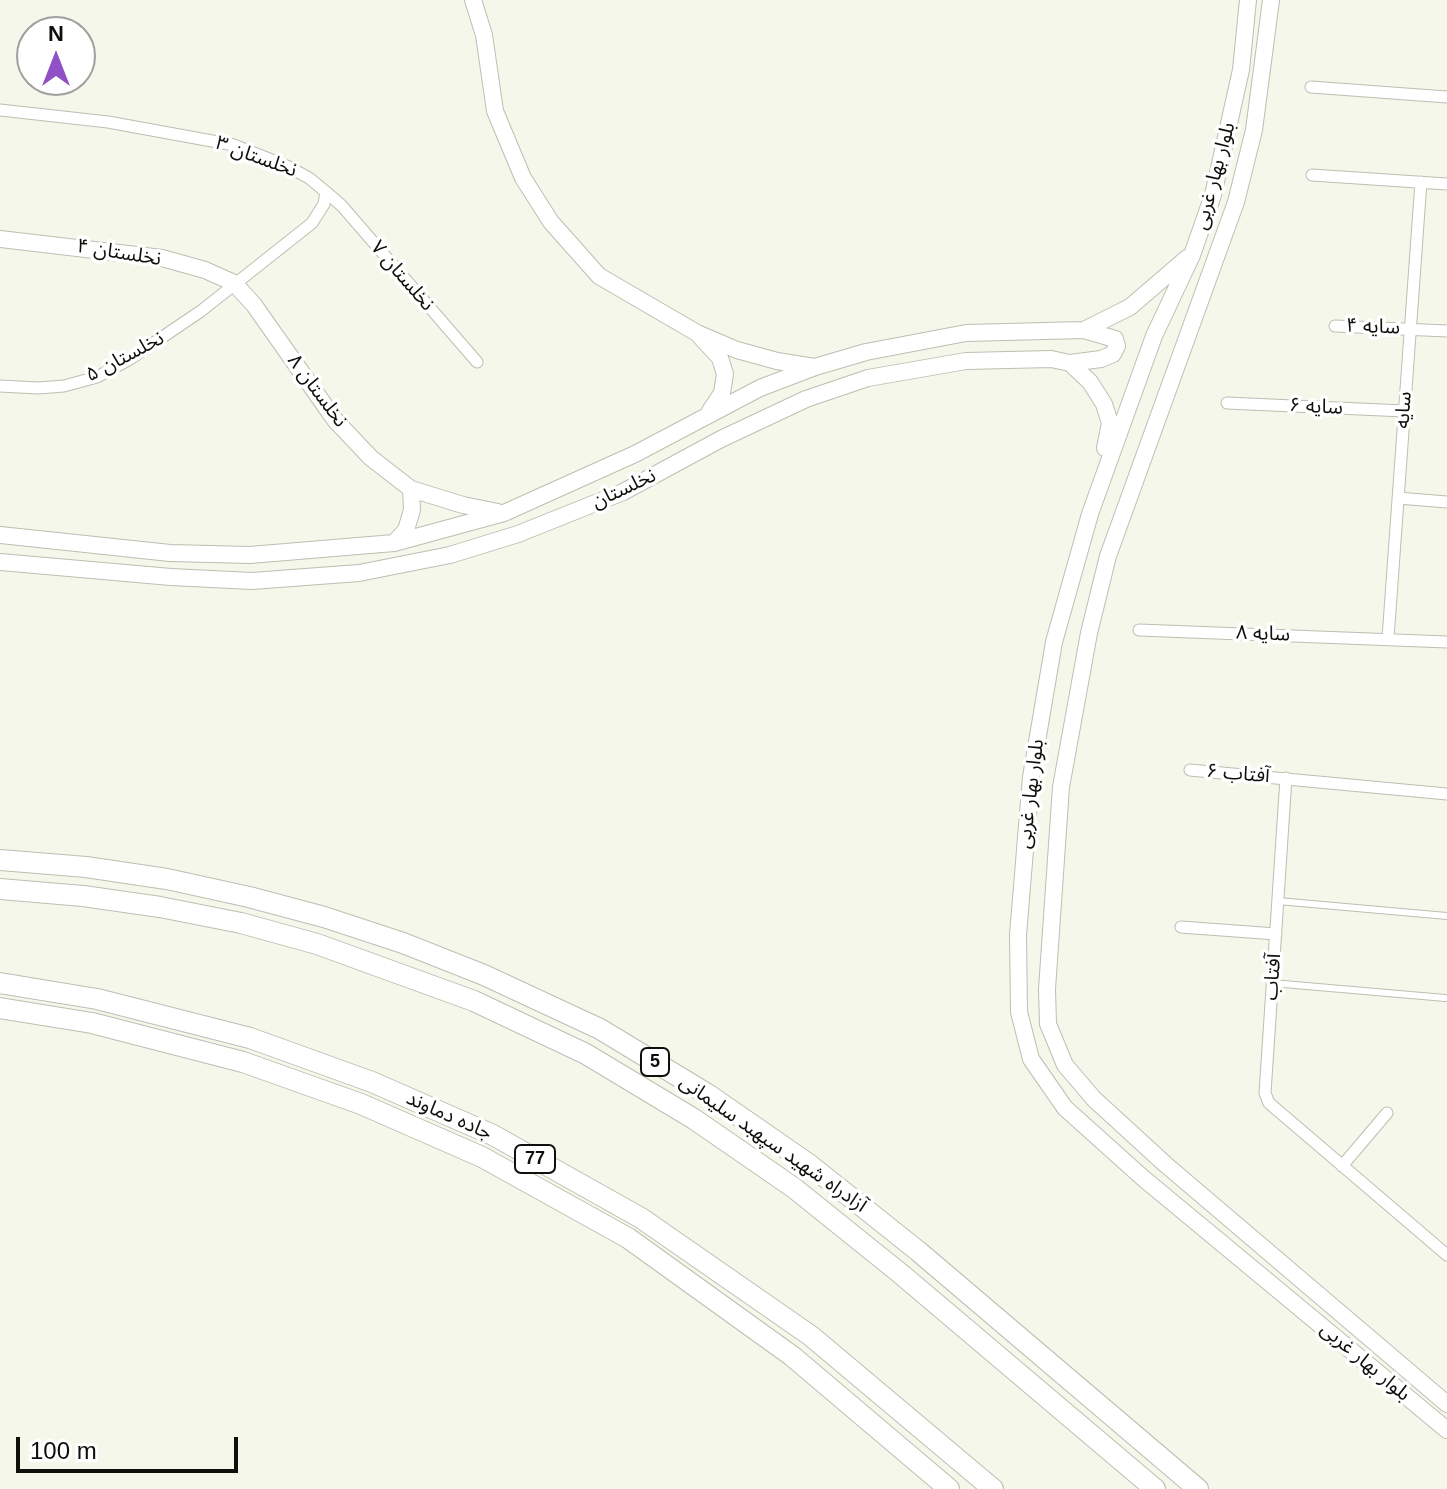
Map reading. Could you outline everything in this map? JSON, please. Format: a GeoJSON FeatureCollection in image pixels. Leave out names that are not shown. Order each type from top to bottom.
{"type":"FeatureCollection","features":[{"type":"Feature","properties":{"kind":"highway","name":"آزادراه شهید سپهبد سلیمانی"},"geometry":{"type":"LineString","coordinates":[[0,860],[86,867],[167,879],[324,917],[403,943],[484,975],[600,1029],[709,1095],[810,1165],[918,1251],[1198,1489]]}},
{"type":"Feature","properties":{"kind":"highway","name":"آزادراه شهید سپهبد سلیمانی"},"geometry":{"type":"LineString","coordinates":[[0,889],[83,896],[241,923],[317,944],[474,1001],[586,1054],[694,1119],[794,1188],[901,1274],[1155,1489]]}},
{"type":"Feature","properties":{"kind":"highway","name":"جاده دماوند"},"geometry":{"type":"LineString","coordinates":[[0,983],[97,999],[250,1038],[372,1082],[493,1135],[641,1218],[798,1327],[993,1489]]}},
{"type":"Feature","properties":{"kind":"highway","name":"جاده دماوند"},"geometry":{"type":"LineString","coordinates":[[0,1008],[92,1023],[243,1062],[361,1104],[482,1157],[628,1238],[792,1356],[949,1489]]}},
{"type":"Feature","properties":{"kind":"street"},"geometry":{"type":"LineString","coordinates":[[473,0],[484,35],[495,111],[523,178],[551,222],[599,276],[697,333],[737,350],[815,367]]}},
{"type":"Feature","properties":{"kind":"street","name":"بلوار بهار غربی"},"geometry":{"type":"LineString","coordinates":[[1248,0],[1241,70],[1213,195],[1192,255],[1154,336],[1090,514],[1054,642],[1031,777],[1018,935],[1019,1012],[1031,1059],[1051,1092],[1087,1128],[1447,1430]]}},
{"type":"Feature","properties":{"kind":"street","name":"بلوار بهار غربی"},"geometry":{"type":"LineString","coordinates":[[1271,1],[1254,130],[1236,202],[1108,556],[1089,633],[1061,787],[1047,989],[1048,1024],[1065,1065],[1094,1099],[1165,1164],[1447,1404]]}},
{"type":"Feature","properties":{"kind":"street"},"geometry":{"type":"LineString","coordinates":[[1311,87],[1447,97]]}},
{"type":"Feature","properties":{"kind":"street","name":"نخلستان ۳"},"geometry":{"type":"LineString","coordinates":[[0,110],[108,122],[234,145],[287,166],[326,192]]}},
{"type":"Feature","properties":{"kind":"street"},"geometry":{"type":"LineString","coordinates":[[1312,175],[1447,184]]}},
{"type":"Feature","properties":{"kind":"street","name":"سایه"},"geometry":{"type":"LineString","coordinates":[[1388,638],[1421,182]]}},
{"type":"Feature","properties":{"kind":"street"},"geometry":{"type":"LineString","coordinates":[[234,283],[312,223],[324,204],[326,192]]}},
{"type":"Feature","properties":{"kind":"street","name":"نخلستان ۷"},"geometry":{"type":"LineString","coordinates":[[326,192],[342,206],[477,362]]}},
{"type":"Feature","properties":{"kind":"street","name":"نخلستان ۴"},"geometry":{"type":"LineString","coordinates":[[0,239],[162,258],[205,270],[234,283]]}},
{"type":"Feature","properties":{"kind":"street","name":"نخلستان"},"geometry":{"type":"LineString","coordinates":[[1084,330],[1130,307],[1192,255]]}},
{"type":"Feature","properties":{"kind":"street","name":"نخلستان ۵"},"geometry":{"type":"LineString","coordinates":[[0,386],[64,386],[97,377],[166,337],[234,283]]}},
{"type":"Feature","properties":{"kind":"street","name":"نخلستان ۸"},"geometry":{"type":"LineString","coordinates":[[234,283],[254,305],[335,420],[371,458],[411,489]]}},
{"type":"Feature","properties":{"kind":"street","name":"سایه ۴"},"geometry":{"type":"LineString","coordinates":[[1335,326],[1447,331]]}},
{"type":"Feature","properties":{"kind":"street","name":"نخلستان"},"geometry":{"type":"LineString","coordinates":[[0,535],[170,553],[250,555],[394,543],[504,513],[599,472],[760,388],[866,352],[966,333],[1084,330],[1115,339],[1117,346],[1113,354],[1101,359],[1070,363],[1051,359],[966,361],[868,378],[806,399],[721,439],[623,492],[518,534],[450,555],[359,573],[252,581],[0,562]]}},
{"type":"Feature","properties":{"kind":"street"},"geometry":{"type":"LineString","coordinates":[[697,333],[720,358],[725,374],[722,393],[708,414]]}},
{"type":"Feature","properties":{"kind":"street"},"geometry":{"type":"LineString","coordinates":[[1070,363],[1090,382],[1104,404],[1110,423],[1090,514]]}},
{"type":"Feature","properties":{"kind":"street","name":"سایه ۶"},"geometry":{"type":"LineString","coordinates":[[1227,403],[1404,411]]}},
{"type":"Feature","properties":{"kind":"street"},"geometry":{"type":"LineString","coordinates":[[394,543],[406,530],[412,510],[411,489],[463,505],[504,513]]}},
{"type":"Feature","properties":{"kind":"street"},"geometry":{"type":"LineString","coordinates":[[1398,498],[1447,502]]}},
{"type":"Feature","properties":{"kind":"street","name":"سایه ۸"},"geometry":{"type":"LineString","coordinates":[[1139,630],[1447,642]]}},
{"type":"Feature","properties":{"kind":"street","name":"آفتاب ۶"},"geometry":{"type":"LineString","coordinates":[[1190,770],[1286,778]]}},
{"type":"Feature","properties":{"kind":"street"},"geometry":{"type":"LineString","coordinates":[[1286,778],[1447,794]]}},
{"type":"Feature","properties":{"kind":"street","name":"آفتاب"},"geometry":{"type":"LineString","coordinates":[[1286,778],[1265,1093],[1269,1103],[1447,1255]]}},
{"type":"Feature","properties":{"kind":"street"},"geometry":{"type":"LineString","coordinates":[[1181,927],[1276,934]]}},
{"type":"Feature","properties":{"kind":"street"},"geometry":{"type":"LineString","coordinates":[[1342,1166],[1387,1113]]}},
{"type":"Feature","properties":{"kind":"lane"},"geometry":{"type":"LineString","coordinates":[[1278,901],[1447,916]]}},
{"type":"Feature","properties":{"kind":"lane"},"geometry":{"type":"LineString","coordinates":[[1272,983],[1445,998]]}}]}
